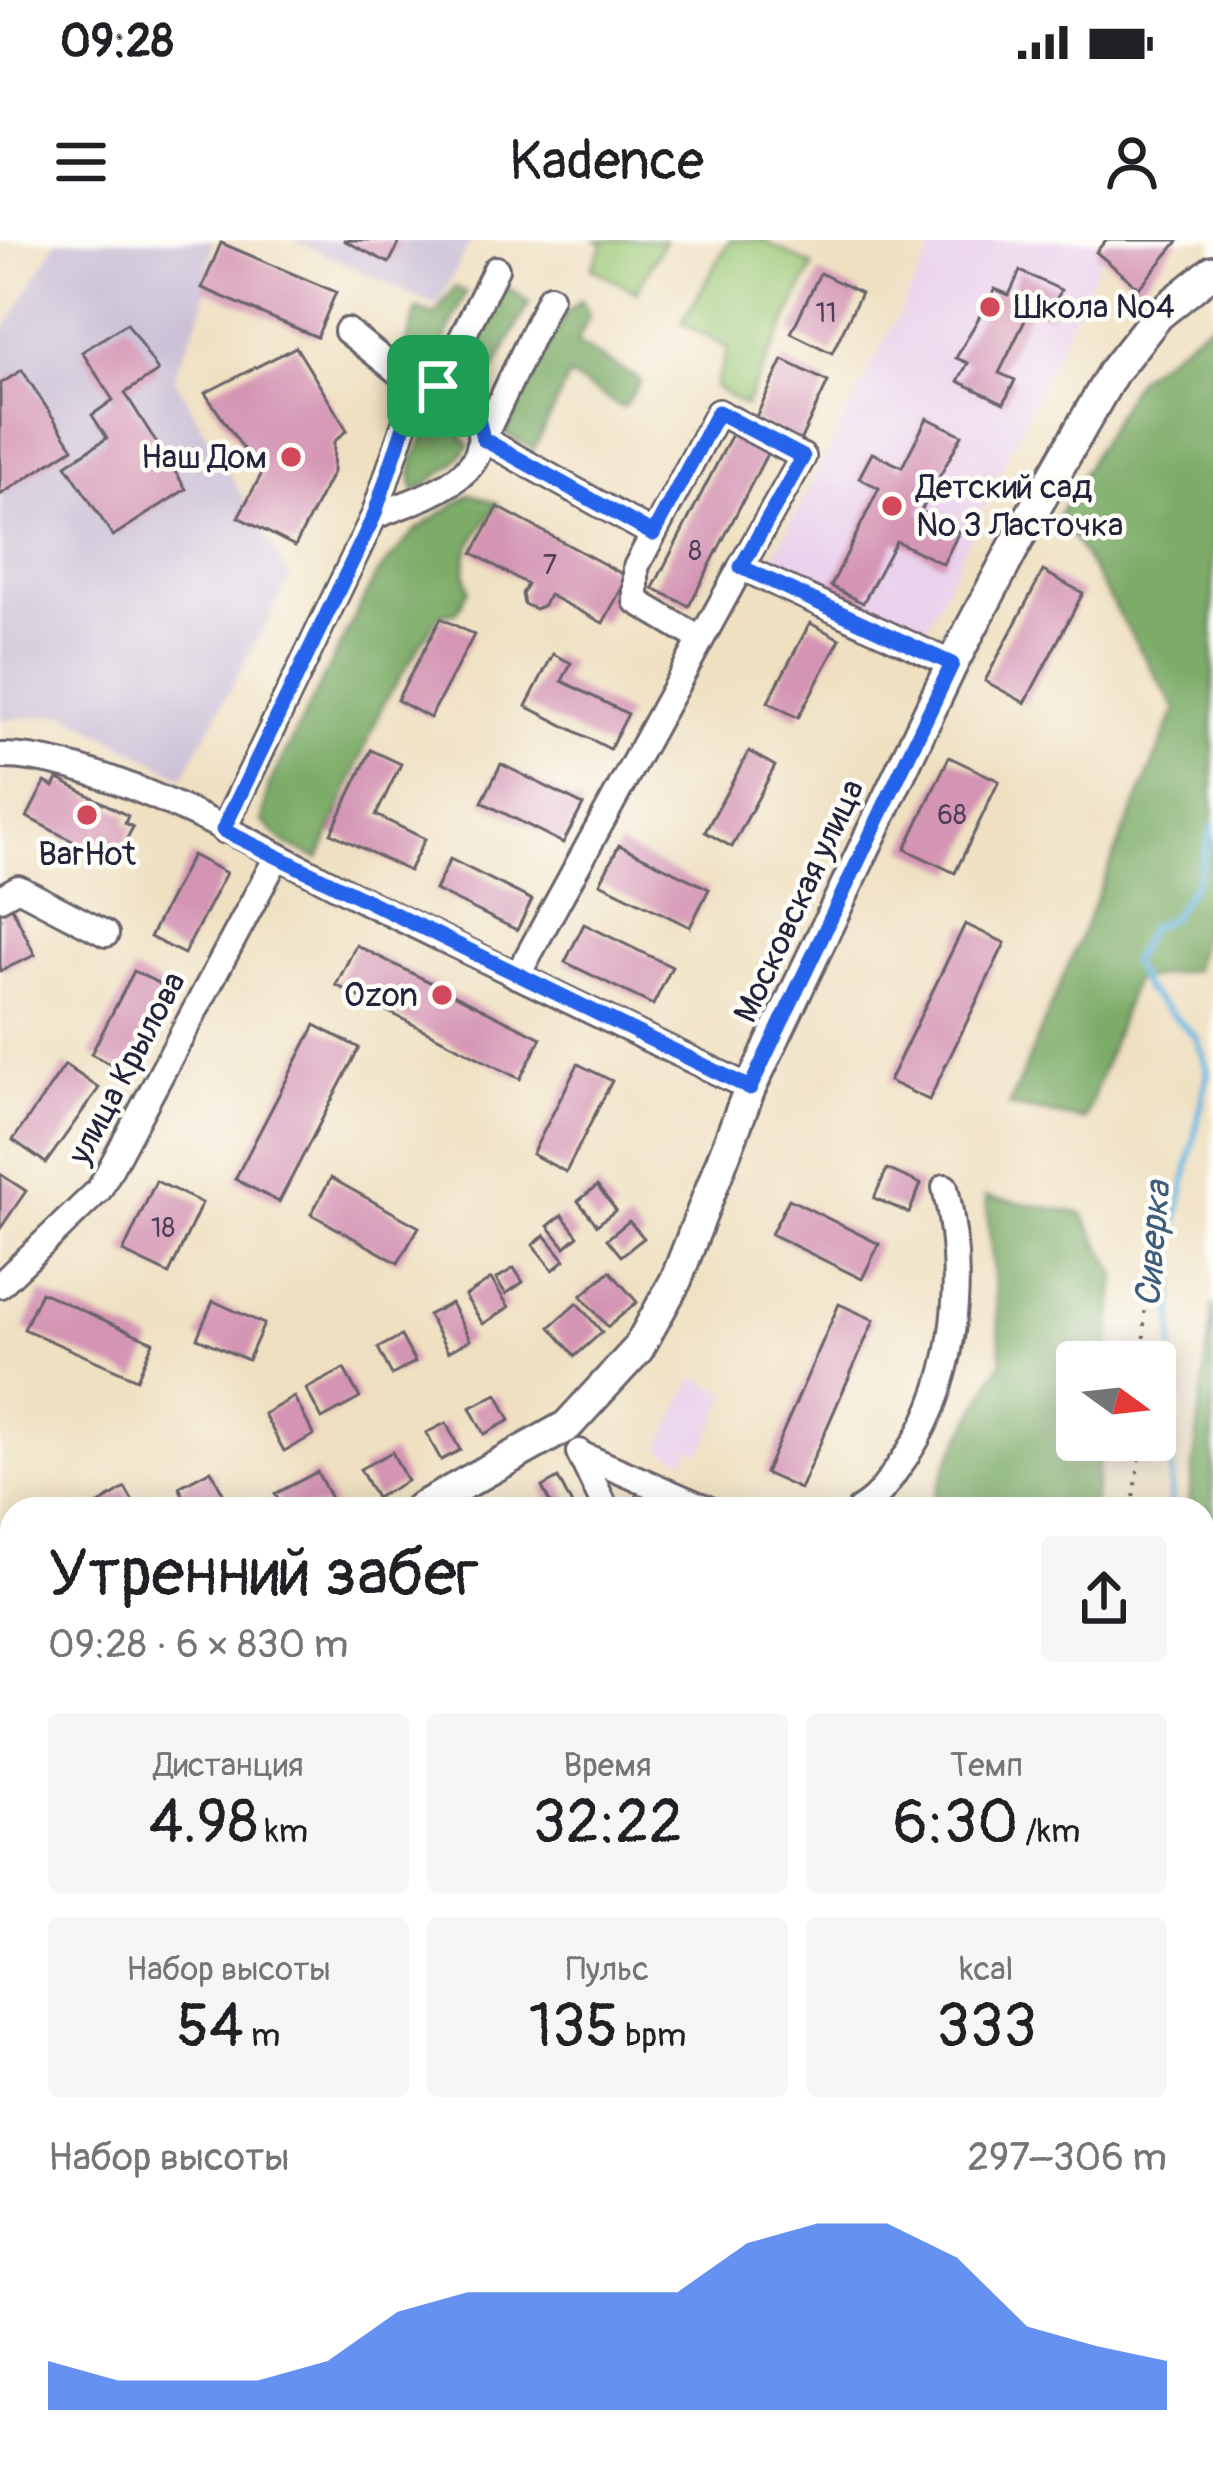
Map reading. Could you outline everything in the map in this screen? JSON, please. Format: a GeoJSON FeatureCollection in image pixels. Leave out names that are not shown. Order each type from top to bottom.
{"type":"FeatureCollection","features":[{"type":"Feature","properties":{"kind":"main road","name":"Московская улица"},"geometry":{"type":"LineString","coordinates":[[446,1497],[573,1440],[638,1349],[676,1280],[750,1088],[952,664],[1113,372],[1158,315],[1211,266]]}},
{"type":"Feature","properties":{"kind":"street"},"geometry":{"type":"LineString","coordinates":[[223,830],[374,516],[427,387],[496,269]]}},
{"type":"Feature","properties":{"kind":"street"},"geometry":{"type":"LineString","coordinates":[[374,516],[421,499],[468,472],[550,297]]}},
{"type":"Feature","properties":{"kind":"street"},"geometry":{"type":"LineString","coordinates":[[347,332],[427,387],[456,386],[476,410],[483,439],[653,534]]}},
{"type":"Feature","properties":{"kind":"street"},"geometry":{"type":"LineString","coordinates":[[517,976],[803,457],[718,412],[635,567],[635,602],[700,639]]}},
{"type":"Feature","properties":{"kind":"street"},"geometry":{"type":"LineString","coordinates":[[741,567],[952,664]]}},
{"type":"Feature","properties":{"kind":"street"},"geometry":{"type":"LineString","coordinates":[[0,756],[30,755],[101,775],[750,1088]]}},
{"type":"Feature","properties":{"kind":"street","name":"улица Крылова"},"geometry":{"type":"LineString","coordinates":[[0,1285],[99,1190],[278,857]]}},
{"type":"Feature","properties":{"kind":"street"},"geometry":{"type":"LineString","coordinates":[[0,898],[18,888],[106,934]]}},
{"type":"Feature","properties":{"kind":"street"},"geometry":{"type":"LineString","coordinates":[[877,1497],[915,1446],[939,1392],[954,1326],[956,1235],[945,1187]]}},
{"type":"Feature","properties":{"kind":"street"},"geometry":{"type":"LineString","coordinates":[[573,1440],[600,1497]]}},
{"type":"Feature","properties":{"kind":"street"},"geometry":{"type":"LineString","coordinates":[[573,1440],[685,1497]]}},
{"type":"Feature","properties":{"kind":"path"},"geometry":{"type":"LineString","coordinates":[[1144,1341],[1145,1299]]}},
{"type":"Feature","properties":{"kind":"path"},"geometry":{"type":"LineString","coordinates":[[1134,1497],[1139,1461]]}},
{"type":"Feature","properties":{"kind":"shaded area"},"geometry":{"type":"Polygon","coordinates":[[[57,240],[212,240],[204,304],[174,377],[290,579],[183,777],[66,714],[0,720],[0,338],[57,240]]]}},
{"type":"Feature","properties":{"kind":"shaded area"},"geometry":{"type":"Polygon","coordinates":[[[294,240],[472,240],[437,306],[294,240]]]}},
{"type":"Feature","properties":{"kind":"shaded area"},"geometry":{"type":"Polygon","coordinates":[[[937,240],[1096,240],[1107,245],[922,638],[767,569],[937,240]]]}},
{"type":"Feature","properties":{"kind":"shaded area"},"geometry":{"type":"Polygon","coordinates":[[[694,1377],[729,1394],[701,1453],[690,1448],[685,1460],[660,1448],[694,1377]]]}},
{"type":"Feature","properties":{"kind":"green space"},"geometry":{"type":"Polygon","coordinates":[[[596,240],[665,240],[636,292],[592,268],[603,244],[596,240]]]}},
{"type":"Feature","properties":{"kind":"green space"},"geometry":{"type":"Polygon","coordinates":[[[730,240],[762,240],[813,266],[745,406],[715,387],[728,348],[682,323],[730,240]]]}},
{"type":"Feature","properties":{"kind":"green space"},"geometry":{"type":"Polygon","coordinates":[[[506,286],[529,303],[481,394],[462,371],[506,286]]]}},
{"type":"Feature","properties":{"kind":"green space"},"geometry":{"type":"Polygon","coordinates":[[[455,287],[466,292],[432,368],[405,347],[417,309],[435,315],[455,287]]]}},
{"type":"Feature","properties":{"kind":"green space"},"geometry":{"type":"Polygon","coordinates":[[[582,300],[589,316],[577,343],[641,381],[623,408],[569,376],[534,449],[504,433],[566,313],[582,300]]]}},
{"type":"Feature","properties":{"kind":"green space"},"geometry":{"type":"Polygon","coordinates":[[[1213,321],[1213,886],[1194,970],[1134,980],[1085,1120],[1009,1106],[1176,709],[1059,515],[1137,378],[1213,321]]]}},
{"type":"Feature","properties":{"kind":"green space"},"geometry":{"type":"Polygon","coordinates":[[[432,427],[458,431],[469,446],[453,465],[415,492],[412,466],[432,427]]]}},
{"type":"Feature","properties":{"kind":"green space"},"geometry":{"type":"Polygon","coordinates":[[[470,494],[498,503],[467,553],[469,589],[457,612],[439,615],[382,706],[319,859],[287,845],[262,821],[269,785],[375,577],[415,531],[470,494]]]}},
{"type":"Feature","properties":{"kind":"green space"},"geometry":{"type":"Polygon","coordinates":[[[986,1197],[1082,1213],[1116,1273],[1110,1341],[1056,1341],[1056,1461],[1098,1461],[1095,1497],[934,1497],[1002,1361],[986,1197]]]}},
{"type":"Feature","properties":{"kind":"green space"},"geometry":{"type":"Polygon","coordinates":[[[1213,1304],[1213,1497],[1189,1497],[1213,1304]]]}},
{"type":"Feature","properties":{"kind":"building"},"geometry":{"type":"Polygon","coordinates":[[[343,240],[401,240],[389,263],[343,240]]]}},
{"type":"Feature","properties":{"kind":"building"},"geometry":{"type":"Polygon","coordinates":[[[1106,240],[1179,240],[1139,288],[1096,252],[1106,240]]]}},
{"type":"Feature","properties":{"kind":"building"},"geometry":{"type":"Polygon","coordinates":[[[221,243],[336,292],[317,337],[202,288],[221,243]]]}},
{"type":"Feature","properties":{"kind":"building","name":"Школа №4"},"geometry":{"type":"Polygon","coordinates":[[[1020,271],[1061,290],[1049,316],[1031,308],[999,373],[1015,380],[1004,403],[958,381],[968,363],[956,358],[995,289],[1009,295],[1020,271]]]}},
{"type":"Feature","properties":{"kind":"building"},"geometry":{"type":"Polygon","coordinates":[[[820,273],[861,293],[832,353],[791,333],[820,273]]]}},
{"type":"Feature","properties":{"kind":"building"},"geometry":{"type":"Polygon","coordinates":[[[127,323],[158,371],[125,393],[186,489],[113,536],[66,465],[107,438],[92,415],[113,400],[82,352],[127,323]]]}},
{"type":"Feature","properties":{"kind":"building","name":"Наш Дом"},"geometry":{"type":"Polygon","coordinates":[[[296,347],[347,430],[334,442],[333,472],[295,546],[238,517],[261,475],[205,393],[296,347]]]}},
{"type":"Feature","properties":{"kind":"building"},"geometry":{"type":"Polygon","coordinates":[[[783,360],[828,382],[799,443],[754,421],[783,360]]]}},
{"type":"Feature","properties":{"kind":"building"},"geometry":{"type":"Polygon","coordinates":[[[22,370],[73,448],[0,495],[0,384],[22,370]]]}},
{"type":"Feature","properties":{"kind":"building","name":"Детский сад № 3 Ласточка"},"geometry":{"type":"Polygon","coordinates":[[[927,418],[962,435],[921,511],[959,532],[943,564],[896,541],[863,603],[831,586],[879,488],[859,478],[872,453],[902,467],[927,418]]]}},
{"type":"Feature","properties":{"kind":"building"},"geometry":{"type":"Polygon","coordinates":[[[732,434],[768,452],[689,606],[653,588],[732,434]]]}},
{"type":"Feature","properties":{"kind":"building"},"geometry":{"type":"Polygon","coordinates":[[[498,507],[628,577],[603,623],[549,595],[535,609],[524,604],[527,584],[473,553],[498,507]]]}},
{"type":"Feature","properties":{"kind":"building"},"geometry":{"type":"Polygon","coordinates":[[[1043,571],[1083,593],[1025,703],[985,681],[1043,571]]]}},
{"type":"Feature","properties":{"kind":"building"},"geometry":{"type":"Polygon","coordinates":[[[441,618],[474,635],[430,718],[397,700],[441,618]]]}},
{"type":"Feature","properties":{"kind":"building"},"geometry":{"type":"Polygon","coordinates":[[[810,623],[840,639],[798,718],[768,702],[810,623]]]}},
{"type":"Feature","properties":{"kind":"building"},"geometry":{"type":"Polygon","coordinates":[[[553,654],[571,663],[562,681],[628,714],[610,749],[526,706],[553,654]]]}},
{"type":"Feature","properties":{"kind":"building"},"geometry":{"type":"Polygon","coordinates":[[[371,750],[401,764],[376,815],[425,839],[409,871],[331,833],[371,750]]]}},
{"type":"Feature","properties":{"kind":"building"},"geometry":{"type":"Polygon","coordinates":[[[749,751],[775,766],[732,847],[705,832],[749,751]]]}},
{"type":"Feature","properties":{"kind":"building"},"geometry":{"type":"Polygon","coordinates":[[[949,757],[999,781],[955,873],[905,849],[949,757]]]}},
{"type":"Feature","properties":{"kind":"building"},"geometry":{"type":"Polygon","coordinates":[[[501,764],[583,805],[563,843],[482,802],[501,764]]]}},
{"type":"Feature","properties":{"kind":"building"},"geometry":{"type":"Polygon","coordinates":[[[58,779],[128,816],[125,823],[133,827],[114,863],[27,817],[45,782],[54,787],[58,779]]]}},
{"type":"Feature","properties":{"kind":"building"},"geometry":{"type":"Polygon","coordinates":[[[619,845],[709,889],[690,927],[600,883],[619,845]]]}},
{"type":"Feature","properties":{"kind":"building"},"geometry":{"type":"Polygon","coordinates":[[[192,855],[226,873],[184,954],[150,937],[192,855]]]}},
{"type":"Feature","properties":{"kind":"building"},"geometry":{"type":"Polygon","coordinates":[[[450,859],[532,900],[517,930],[435,890],[450,859]]]}},
{"type":"Feature","properties":{"kind":"building"},"geometry":{"type":"Polygon","coordinates":[[[12,907],[35,955],[0,971],[0,913],[12,907]]]}},
{"type":"Feature","properties":{"kind":"building"},"geometry":{"type":"Polygon","coordinates":[[[584,924],[672,967],[653,1005],[565,962],[584,924]]]}},
{"type":"Feature","properties":{"kind":"building"},"geometry":{"type":"Polygon","coordinates":[[[965,924],[1005,943],[929,1100],[889,1081],[965,924]]]}},
{"type":"Feature","properties":{"kind":"building"},"geometry":{"type":"Polygon","coordinates":[[[356,945],[541,1038],[520,1079],[336,985],[356,945]]]}},
{"type":"Feature","properties":{"kind":"building"},"geometry":{"type":"Polygon","coordinates":[[[134,971],[168,988],[125,1072],[91,1054],[134,971]]]}},
{"type":"Feature","properties":{"kind":"building"},"geometry":{"type":"Polygon","coordinates":[[[315,1025],[359,1048],[279,1202],[235,1179],[315,1025]]]}},
{"type":"Feature","properties":{"kind":"building"},"geometry":{"type":"Polygon","coordinates":[[[578,1064],[612,1081],[566,1172],[532,1154],[578,1064]]]}},
{"type":"Feature","properties":{"kind":"building"},"geometry":{"type":"Polygon","coordinates":[[[65,1065],[99,1088],[46,1163],[13,1140],[65,1065]]]}},
{"type":"Feature","properties":{"kind":"building"},"geometry":{"type":"Polygon","coordinates":[[[887,1169],[921,1184],[909,1213],[874,1198],[887,1169]]]}},
{"type":"Feature","properties":{"kind":"building"},"geometry":{"type":"Polygon","coordinates":[[[0,1174],[26,1191],[0,1229],[0,1174]]]}},
{"type":"Feature","properties":{"kind":"building"},"geometry":{"type":"Polygon","coordinates":[[[331,1178],[419,1227],[398,1263],[311,1214],[331,1178]]]}},
{"type":"Feature","properties":{"kind":"building"},"geometry":{"type":"Polygon","coordinates":[[[156,1181],[202,1203],[169,1274],[123,1252],[156,1181]]]}},
{"type":"Feature","properties":{"kind":"building"},"geometry":{"type":"Polygon","coordinates":[[[597,1186],[616,1210],[597,1225],[578,1201],[597,1186]]]}},
{"type":"Feature","properties":{"kind":"building"},"geometry":{"type":"Polygon","coordinates":[[[789,1199],[879,1244],[862,1279],[771,1234],[789,1199]]]}},
{"type":"Feature","properties":{"kind":"building"},"geometry":{"type":"Polygon","coordinates":[[[562,1215],[578,1236],[565,1247],[548,1226],[562,1215]]]}},
{"type":"Feature","properties":{"kind":"building"},"geometry":{"type":"Polygon","coordinates":[[[629,1221],[644,1238],[621,1256],[607,1239],[629,1221]]]}},
{"type":"Feature","properties":{"kind":"building"},"geometry":{"type":"Polygon","coordinates":[[[545,1235],[565,1260],[553,1270],[533,1245],[545,1235]]]}},
{"type":"Feature","properties":{"kind":"building"},"geometry":{"type":"Polygon","coordinates":[[[514,1268],[523,1282],[506,1294],[496,1279],[514,1268]]]}},
{"type":"Feature","properties":{"kind":"building"},"geometry":{"type":"Polygon","coordinates":[[[610,1271],[637,1302],[608,1327],[581,1296],[610,1271]]]}},
{"type":"Feature","properties":{"kind":"building"},"geometry":{"type":"Polygon","coordinates":[[[491,1279],[509,1307],[483,1324],[465,1296],[491,1279]]]}},
{"type":"Feature","properties":{"kind":"building"},"geometry":{"type":"Polygon","coordinates":[[[41,1292],[153,1342],[137,1379],[24,1329],[41,1292]]]}},
{"type":"Feature","properties":{"kind":"building"},"geometry":{"type":"Polygon","coordinates":[[[213,1301],[264,1324],[248,1360],[197,1338],[213,1301]]]}},
{"type":"Feature","properties":{"kind":"building"},"geometry":{"type":"Polygon","coordinates":[[[451,1303],[470,1340],[448,1352],[428,1315],[451,1303]]]}},
{"type":"Feature","properties":{"kind":"building"},"geometry":{"type":"Polygon","coordinates":[[[577,1303],[602,1332],[575,1356],[550,1327],[577,1303]]]}},
{"type":"Feature","properties":{"kind":"building"},"geometry":{"type":"Polygon","coordinates":[[[839,1304],[874,1320],[800,1489],[765,1473],[839,1304]]]}},
{"type":"Feature","properties":{"kind":"building"},"geometry":{"type":"Polygon","coordinates":[[[401,1336],[415,1362],[392,1375],[378,1348],[401,1336]]]}},
{"type":"Feature","properties":{"kind":"building"},"geometry":{"type":"Polygon","coordinates":[[[344,1369],[360,1398],[322,1419],[306,1389],[344,1369]]]}},
{"type":"Feature","properties":{"kind":"building"},"geometry":{"type":"Polygon","coordinates":[[[497,1394],[510,1420],[484,1434],[470,1408],[497,1394]]]}},
{"type":"Feature","properties":{"kind":"building"},"geometry":{"type":"Polygon","coordinates":[[[294,1397],[314,1435],[284,1451],[264,1414],[294,1397]]]}},
{"type":"Feature","properties":{"kind":"building"},"geometry":{"type":"Polygon","coordinates":[[[446,1423],[460,1450],[441,1460],[426,1433],[446,1423]]]}},
{"type":"Feature","properties":{"kind":"building"},"geometry":{"type":"Polygon","coordinates":[[[392,1452],[407,1481],[375,1497],[360,1469],[392,1452]]]}},
{"type":"Feature","properties":{"kind":"building"},"geometry":{"type":"Polygon","coordinates":[[[211,1470],[225,1497],[184,1497],[179,1487],[211,1470]]]}},
{"type":"Feature","properties":{"kind":"building"},"geometry":{"type":"Polygon","coordinates":[[[317,1472],[330,1497],[277,1497],[317,1472]]]}},
{"type":"Feature","properties":{"kind":"building"},"geometry":{"type":"Polygon","coordinates":[[[558,1478],[568,1497],[547,1497],[542,1487],[558,1478]]]}},
{"type":"Feature","properties":{"kind":"waterway","name":"Сиверка"},"geometry":{"type":"LineString","coordinates":[[1171,1497],[1174,1234],[1208,1072],[1197,1038],[1145,989],[1131,962],[1149,929],[1172,917],[1198,877],[1213,826]]}},
{"type":"Feature","properties":{"kind":"place","name":"Школа №4"},"geometry":{"type":"Point","coordinates":[990,307]}},
{"type":"Feature","properties":{"kind":"place","name":"Наш Дом"},"geometry":{"type":"Point","coordinates":[291,457]}},
{"type":"Feature","properties":{"kind":"place","name":"Детский сад № 3 Ласточка"},"geometry":{"type":"Point","coordinates":[892,506]}},
{"type":"Feature","properties":{"kind":"place","name":"BarHot"},"geometry":{"type":"Point","coordinates":[87,815]}},
{"type":"Feature","properties":{"kind":"place","name":"Ozon"},"geometry":{"type":"Point","coordinates":[442,995]}},
{"type":"Feature","properties":{"kind":"route"},"geometry":{"type":"LineString","coordinates":[[438,386],[456,386],[476,410],[483,439],[653,534],[718,412],[803,457],[741,567],[952,664],[750,1088],[223,830],[374,516],[417,387],[438,386]]}}]}
